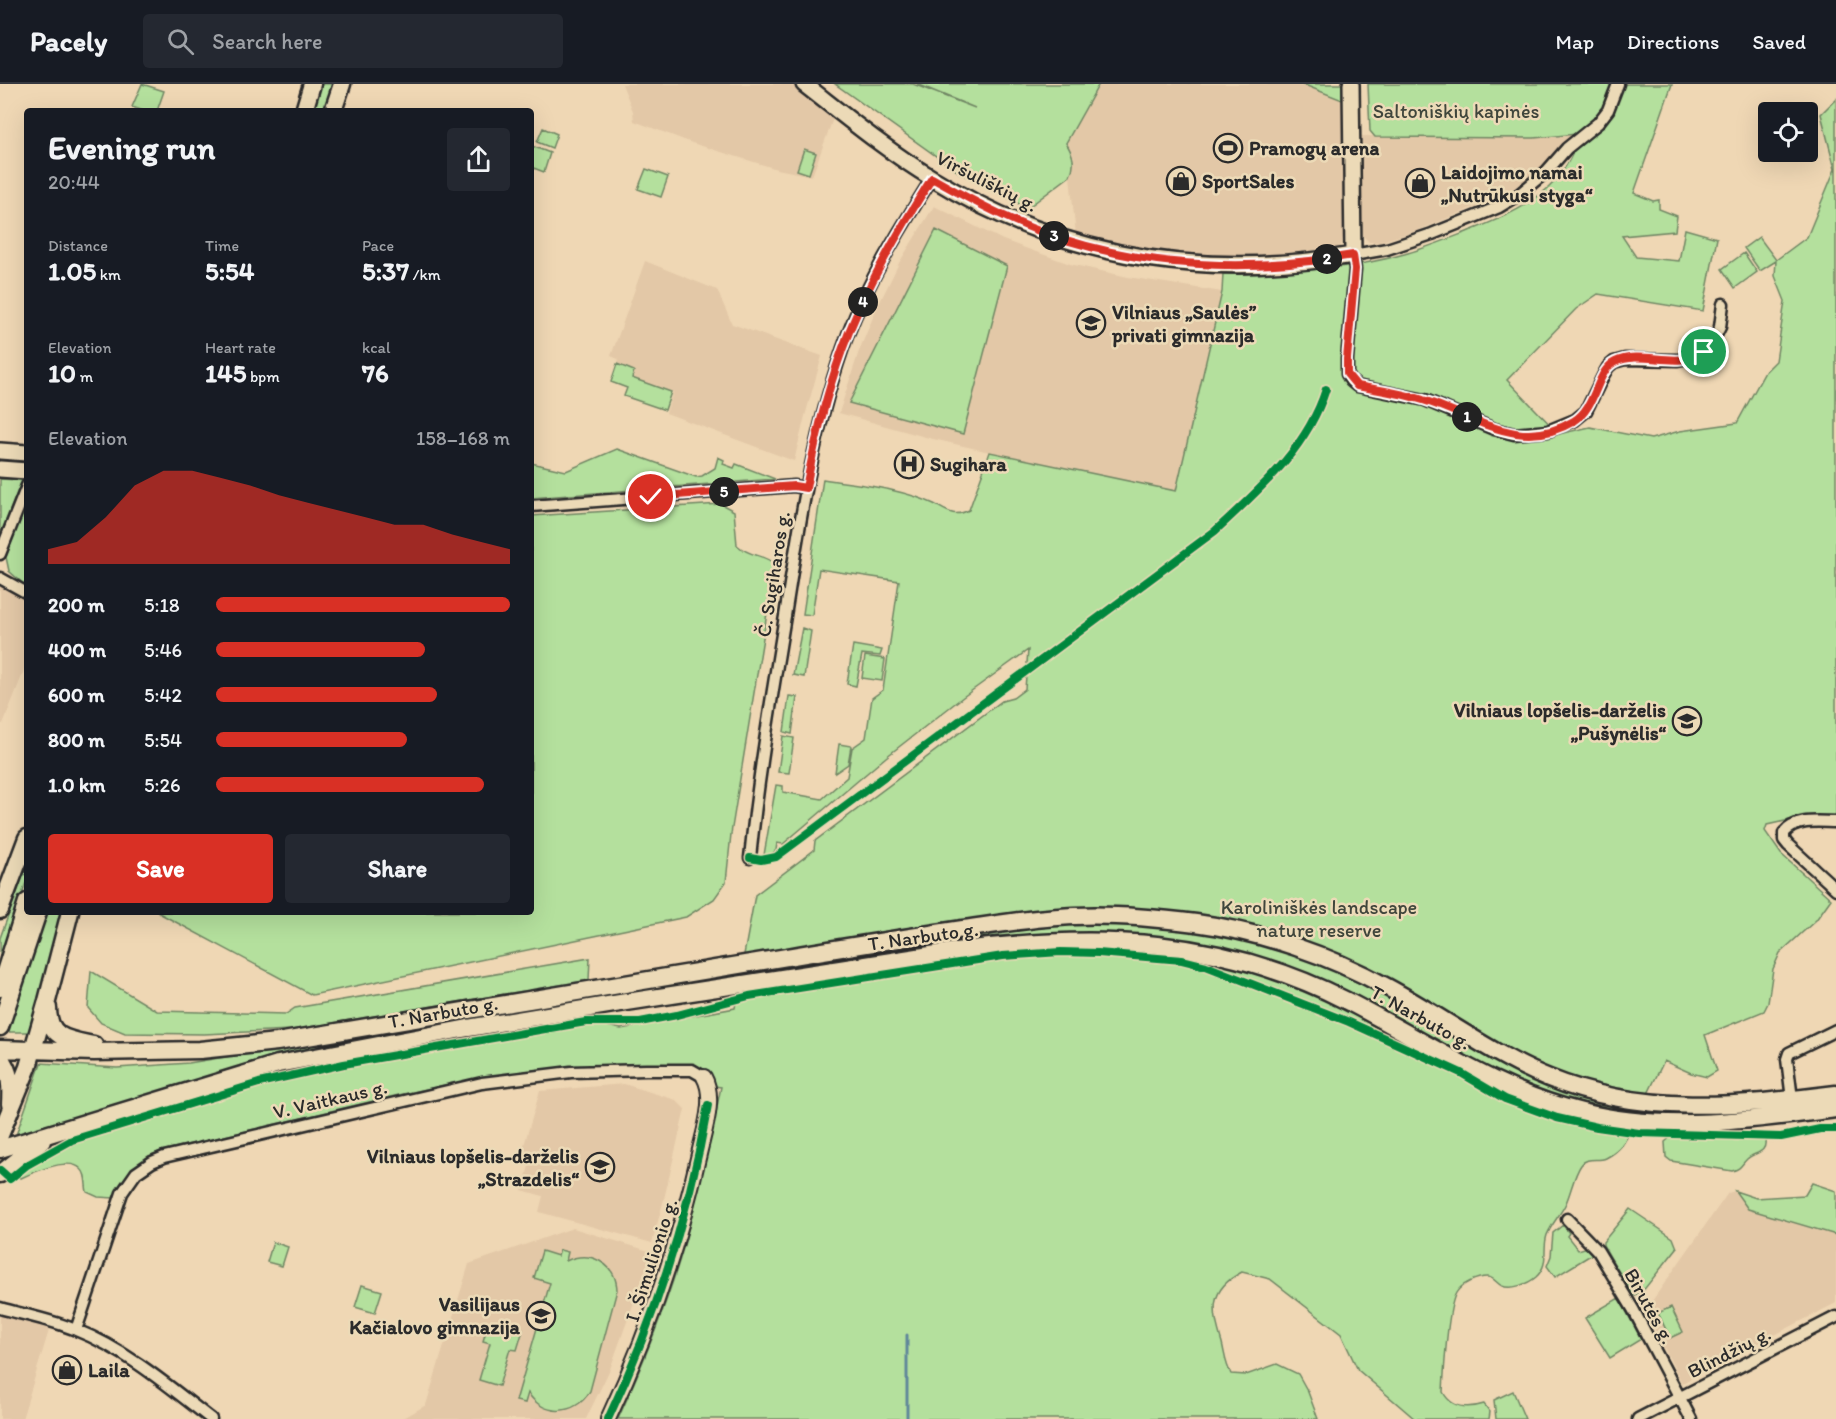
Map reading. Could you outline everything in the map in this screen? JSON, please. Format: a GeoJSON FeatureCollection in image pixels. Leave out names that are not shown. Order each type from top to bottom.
{"type":"FeatureCollection","features":[{"type":"Feature","properties":{"kind":"main road"},"geometry":{"type":"LineString","coordinates":[[305,108],[312,84]]}},
{"type":"Feature","properties":{"kind":"main road"},"geometry":{"type":"LineString","coordinates":[[334,108],[342,84]]}},
{"type":"Feature","properties":{"kind":"main road","name":"Viršuliškių g."},"geometry":{"type":"LineString","coordinates":[[804,84],[932,178],[1038,231],[1110,253],[1195,264],[1244,266],[1322,260],[1353,255]]}},
{"type":"Feature","properties":{"kind":"main road"},"geometry":{"type":"LineString","coordinates":[[1351,84],[1353,255]]}},
{"type":"Feature","properties":{"kind":"main road"},"geometry":{"type":"LineString","coordinates":[[0,451],[24,453]]}},
{"type":"Feature","properties":{"kind":"main road"},"geometry":{"type":"LineString","coordinates":[[0,469],[24,471]]}},
{"type":"Feature","properties":{"kind":"main road"},"geometry":{"type":"LineString","coordinates":[[0,910],[24,846]]}},
{"type":"Feature","properties":{"kind":"main road"},"geometry":{"type":"LineString","coordinates":[[0,988],[24,912]]}},
{"type":"Feature","properties":{"kind":"main road"},"geometry":{"type":"LineString","coordinates":[[0,1027],[37,915]]}},
{"type":"Feature","properties":{"kind":"main road"},"geometry":{"type":"LineString","coordinates":[[0,1135],[33,1049],[69,915]]}},
{"type":"Feature","properties":{"kind":"main road","name":"T. Narbuto g."},"geometry":{"type":"LineString","coordinates":[[0,1049],[72,1052],[200,1050],[276,1042],[906,938],[1027,920],[1075,916],[1117,916],[1201,924],[1278,941],[1316,954],[1360,972],[1390,988],[1512,1061],[1551,1079],[1586,1091],[1638,1103],[1675,1106],[1732,1105],[1836,1094]]}},
{"type":"Feature","properties":{"kind":"main road","name":"T. Narbuto g."},"geometry":{"type":"LineString","coordinates":[[0,1149],[257,1070],[338,1052],[614,1004],[952,952],[1006,945],[1082,941],[1118,941],[1196,949],[1265,967],[1346,1001],[1494,1081],[1544,1102],[1582,1113],[1635,1122],[1671,1124],[1712,1123],[1836,1109]]}},
{"type":"Feature","properties":{"kind":"main road"},"geometry":{"type":"LineString","coordinates":[[47,1001],[50,1025],[58,1035],[87,1044],[127,1051]]}},
{"type":"Feature","properties":{"kind":"main road"},"geometry":{"type":"LineString","coordinates":[[0,1058],[7,1068],[9,1078],[10,1111]]}},
{"type":"Feature","properties":{"kind":"main road"},"geometry":{"type":"LineString","coordinates":[[0,1174],[40,1142],[62,1131]]}},
{"type":"Feature","properties":{"kind":"street"},"geometry":{"type":"LineString","coordinates":[[1618,84],[1608,110],[1598,123],[1567,148],[1547,171],[1517,196],[1499,207],[1432,234],[1387,249],[1353,255],[1355,269],[1347,374],[1357,386],[1425,400],[1494,429],[1514,434],[1548,431],[1568,424],[1586,411],[1604,374],[1614,362],[1637,359],[1678,360],[1698,356],[1704,352],[1714,339],[1719,327],[1723,304]]}},
{"type":"Feature","properties":{"kind":"street","name":"Č. Sugiharos g."},"geometry":{"type":"LineString","coordinates":[[750,858],[773,685],[806,488],[826,398],[849,332],[881,264],[932,178]]}},
{"type":"Feature","properties":{"kind":"street"},"geometry":{"type":"LineString","coordinates":[[534,506],[794,486],[806,488]]}},
{"type":"Feature","properties":{"kind":"street"},"geometry":{"type":"LineString","coordinates":[[0,554],[24,494]]}},
{"type":"Feature","properties":{"kind":"street"},"geometry":{"type":"LineString","coordinates":[[0,578],[24,591]]}},
{"type":"Feature","properties":{"kind":"street"},"geometry":{"type":"LineString","coordinates":[[1836,822],[1799,823],[1792,825],[1784,833],[1784,840],[1788,845],[1836,890]]}},
{"type":"Feature","properties":{"kind":"street"},"geometry":{"type":"LineString","coordinates":[[1792,1099],[1786,1059],[1790,1053],[1836,1030]]}},
{"type":"Feature","properties":{"kind":"street","name":"V. Vaitkaus g."},"geometry":{"type":"LineString","coordinates":[[76,1330],[122,1193],[136,1173],[164,1157],[482,1083],[571,1072],[692,1070],[704,1077]]}},
{"type":"Feature","properties":{"kind":"street","name":"I. Šimulionio g."},"geometry":{"type":"LineString","coordinates":[[608,1419],[647,1330],[679,1234],[702,1140],[708,1105],[709,1089],[704,1077]]}},
{"type":"Feature","properties":{"kind":"street","name":"Birutės g."},"geometry":{"type":"LineString","coordinates":[[1567,1219],[1598,1251],[1633,1309],[1691,1419]]}},
{"type":"Feature","properties":{"kind":"street"},"geometry":{"type":"LineString","coordinates":[[0,1308],[76,1330],[100,1341],[137,1364],[211,1419]]}},
{"type":"Feature","properties":{"kind":"street","name":"Blindžių g."},"geometry":{"type":"LineString","coordinates":[[1638,1419],[1836,1317]]}},
{"type":"Feature","properties":{"kind":"shaded area"},"geometry":{"type":"Polygon","coordinates":[[[622,84],[792,84],[834,116],[812,176],[777,169],[692,143],[634,121],[633,111],[622,84]]]}},
{"type":"Feature","properties":{"kind":"shaded area"},"geometry":{"type":"Polygon","coordinates":[[[1099,84],[1302,84],[1342,100],[1344,233],[1341,246],[1332,250],[1251,259],[1157,254],[1076,236],[1070,176],[1074,157],[1066,143],[1099,84]]]}},
{"type":"Feature","properties":{"kind":"shaded area"},"geometry":{"type":"Polygon","coordinates":[[[1577,134],[1532,176],[1506,194],[1419,230],[1379,242],[1369,242],[1363,236],[1360,136],[1534,138],[1577,134]]]}},
{"type":"Feature","properties":{"kind":"shaded area"},"geometry":{"type":"Polygon","coordinates":[[[934,206],[1003,240],[1070,264],[1128,277],[1222,292],[1176,492],[929,438],[839,413],[859,351],[876,310],[899,263],[934,206]]]}},
{"type":"Feature","properties":{"kind":"shaded area"},"geometry":{"type":"Polygon","coordinates":[[[645,261],[717,290],[732,324],[822,356],[794,461],[666,413],[673,392],[632,378],[634,371],[617,364],[618,359],[611,356],[645,261]]]}},
{"type":"Feature","properties":{"kind":"shaded area"},"geometry":{"type":"Polygon","coordinates":[[[0,578],[24,591],[24,671],[3,724],[0,723],[0,578]]]}},
{"type":"Feature","properties":{"kind":"shaded area","name":"Vilniaus lopšelis-darželis „Strazdelis“"},"geometry":{"type":"Polygon","coordinates":[[[624,1084],[676,1100],[685,1109],[652,1243],[539,1212],[543,1196],[522,1190],[532,1156],[522,1152],[540,1091],[624,1084]]]}},
{"type":"Feature","properties":{"kind":"shaded area"},"geometry":{"type":"Polygon","coordinates":[[[1735,1191],[1748,1209],[1836,1235],[1836,1303],[1682,1383],[1645,1311],[1728,1193],[1735,1191]]]}},
{"type":"Feature","properties":{"kind":"shaded area","name":"Vasilijaus Kačialovo gimnazija"},"geometry":{"type":"Polygon","coordinates":[[[573,1228],[652,1252],[610,1369],[586,1419],[402,1419],[426,1405],[469,1264],[573,1228]]]}},
{"type":"Feature","properties":{"kind":"shaded area"},"geometry":{"type":"Polygon","coordinates":[[[0,1313],[50,1327],[22,1419],[0,1419],[0,1313]]]}},
{"type":"Feature","properties":{"kind":"green space"},"geometry":{"type":"Polygon","coordinates":[[[142,84],[164,91],[158,108],[132,107],[142,84]]]}},
{"type":"Feature","properties":{"kind":"green space"},"geometry":{"type":"Polygon","coordinates":[[[318,84],[334,84],[327,108],[311,108],[318,84]]]}},
{"type":"Feature","properties":{"kind":"green space"},"geometry":{"type":"Polygon","coordinates":[[[835,84],[913,84],[975,108],[917,84],[1099,84],[1066,143],[1073,159],[1070,176],[1030,206],[1023,206],[960,173],[835,84]]]}},
{"type":"Feature","properties":{"kind":"green space"},"geometry":{"type":"Polygon","coordinates":[[[1302,84],[1342,84],[1342,100],[1302,84]]]}},
{"type":"Feature","properties":{"kind":"green space","name":"Karoliniškės landscape nature reserve"},"geometry":{"type":"Polygon","coordinates":[[[1368,84],[1672,84],[1634,193],[1653,201],[1659,200],[1659,209],[1677,216],[1675,231],[1622,236],[1636,257],[1679,261],[1685,229],[1717,238],[1703,311],[1598,294],[1576,309],[1507,380],[1559,434],[1590,427],[1651,439],[1680,431],[1737,423],[1765,372],[1776,361],[1785,301],[1775,276],[1776,261],[1760,271],[1744,248],[1759,237],[1776,260],[1807,237],[1835,169],[1821,114],[1836,99],[1836,815],[1803,817],[1767,825],[1765,831],[1781,854],[1831,899],[1816,920],[1780,953],[1773,969],[1768,1003],[1764,1011],[1705,1035],[1717,1071],[1707,1077],[1691,1073],[1664,1061],[1641,1108],[1764,1108],[1731,1116],[1637,1116],[1626,1140],[1618,1150],[1606,1158],[1589,1160],[1581,1165],[1566,1203],[1547,1235],[1543,1267],[1533,1280],[1515,1287],[1506,1287],[1491,1278],[1483,1277],[1465,1284],[1456,1293],[1448,1326],[1443,1392],[1456,1405],[1472,1407],[1484,1404],[1490,1412],[1489,1419],[1415,1419],[1358,1370],[1341,1334],[1270,1279],[1242,1272],[1223,1286],[1218,1294],[1215,1312],[1226,1363],[1231,1374],[1246,1375],[1277,1364],[1298,1374],[1308,1392],[1318,1419],[618,1419],[641,1367],[671,1288],[694,1207],[712,1121],[714,1121],[721,1087],[714,1086],[706,1072],[692,1064],[603,1065],[554,1069],[483,1077],[403,1094],[161,1151],[145,1159],[132,1170],[114,1198],[98,1197],[87,1192],[84,1174],[76,1165],[60,1165],[21,1178],[19,1176],[41,1159],[61,1148],[259,1086],[345,1067],[596,1024],[621,1029],[735,1008],[740,979],[492,1018],[15,1138],[41,1063],[117,1068],[189,1063],[741,971],[755,895],[814,850],[815,841],[1002,701],[1013,698],[1025,689],[1028,650],[886,757],[783,844],[777,843],[776,850],[770,855],[764,855],[776,785],[783,786],[783,792],[822,799],[847,777],[852,748],[866,738],[872,698],[883,690],[899,581],[819,569],[812,615],[803,614],[823,479],[908,494],[951,513],[959,513],[969,510],[990,452],[1176,491],[1222,292],[1223,274],[1316,270],[1362,264],[1408,253],[1448,239],[1506,215],[1539,196],[1561,174],[1579,139],[1577,134],[1534,138],[1375,137],[1370,131],[1368,84]]]}},
{"type":"Feature","properties":{"kind":"green space"},"geometry":{"type":"Polygon","coordinates":[[[543,128],[557,134],[552,148],[537,142],[543,128]]]}},
{"type":"Feature","properties":{"kind":"green space"},"geometry":{"type":"Polygon","coordinates":[[[534,147],[550,153],[544,172],[534,168],[534,147]]]}},
{"type":"Feature","properties":{"kind":"green space"},"geometry":{"type":"Polygon","coordinates":[[[804,149],[816,153],[809,174],[797,170],[804,149]]]}},
{"type":"Feature","properties":{"kind":"green space"},"geometry":{"type":"Polygon","coordinates":[[[646,169],[668,177],[661,197],[638,189],[646,169]]]}},
{"type":"Feature","properties":{"kind":"green space"},"geometry":{"type":"Polygon","coordinates":[[[936,230],[1007,266],[963,434],[849,403],[936,230]]]}},
{"type":"Feature","properties":{"kind":"green space"},"geometry":{"type":"Polygon","coordinates":[[[1744,253],[1757,272],[1735,288],[1722,269],[1744,253]]]}},
{"type":"Feature","properties":{"kind":"green space"},"geometry":{"type":"Polygon","coordinates":[[[617,364],[634,371],[632,378],[671,392],[665,410],[624,396],[627,388],[611,382],[617,364]]]}},
{"type":"Feature","properties":{"kind":"green space"},"geometry":{"type":"Polygon","coordinates":[[[617,449],[696,477],[715,468],[718,457],[724,460],[723,464],[734,468],[736,464],[775,479],[534,498],[534,464],[566,471],[617,449]]]}},
{"type":"Feature","properties":{"kind":"green space"},"geometry":{"type":"Polygon","coordinates":[[[0,479],[22,480],[0,535],[0,479]]]}},
{"type":"Feature","properties":{"kind":"green space"},"geometry":{"type":"Polygon","coordinates":[[[721,504],[734,511],[737,545],[775,564],[731,834],[726,882],[714,899],[686,917],[312,995],[163,915],[534,915],[534,516],[721,504]]]}},
{"type":"Feature","properties":{"kind":"green space"},"geometry":{"type":"Polygon","coordinates":[[[24,508],[24,584],[9,571],[6,557],[24,508]]]}},
{"type":"Feature","properties":{"kind":"green space"},"geometry":{"type":"Polygon","coordinates":[[[802,628],[811,631],[804,677],[793,675],[802,628]]]}},
{"type":"Feature","properties":{"kind":"green space"},"geometry":{"type":"Polygon","coordinates":[[[853,645],[882,650],[880,656],[862,654],[856,686],[847,684],[853,645]]]}},
{"type":"Feature","properties":{"kind":"green space"},"geometry":{"type":"Polygon","coordinates":[[[865,656],[885,659],[882,681],[862,678],[865,656]]]}},
{"type":"Feature","properties":{"kind":"green space"},"geometry":{"type":"Polygon","coordinates":[[[789,696],[797,697],[792,734],[784,732],[789,696]]]}},
{"type":"Feature","properties":{"kind":"green space"},"geometry":{"type":"Polygon","coordinates":[[[783,736],[794,738],[789,773],[778,772],[783,736]]]}},
{"type":"Feature","properties":{"kind":"green space"},"geometry":{"type":"Polygon","coordinates":[[[839,744],[851,746],[848,764],[835,773],[839,744]]]}},
{"type":"Feature","properties":{"kind":"green space"},"geometry":{"type":"Polygon","coordinates":[[[24,873],[24,889],[0,965],[0,938],[24,873]]]}},
{"type":"Feature","properties":{"kind":"green space"},"geometry":{"type":"Polygon","coordinates":[[[45,915],[62,915],[32,1032],[8,1032],[45,915]]]}},
{"type":"Feature","properties":{"kind":"green space"},"geometry":{"type":"Polygon","coordinates":[[[590,958],[589,980],[291,1030],[204,1034],[125,1033],[101,1023],[88,1008],[91,971],[157,1011],[286,1014],[295,1008],[590,958]]]}},
{"type":"Feature","properties":{"kind":"green space"},"geometry":{"type":"Polygon","coordinates":[[[1671,1137],[1765,1140],[1765,1145],[1762,1150],[1732,1171],[1671,1161],[1666,1157],[1665,1142],[1671,1137]]]}},
{"type":"Feature","properties":{"kind":"green space"},"geometry":{"type":"Polygon","coordinates":[[[1812,1183],[1836,1191],[1836,1235],[1748,1209],[1735,1191],[1756,1198],[1805,1195],[1812,1183]]]}},
{"type":"Feature","properties":{"kind":"green space"},"geometry":{"type":"Polygon","coordinates":[[[1630,1209],[1673,1238],[1677,1248],[1642,1292],[1633,1296],[1603,1245],[1603,1242],[1630,1209]]]}},
{"type":"Feature","properties":{"kind":"green space"},"geometry":{"type":"Polygon","coordinates":[[[1563,1225],[1569,1233],[1567,1236],[1578,1250],[1588,1247],[1594,1253],[1555,1277],[1547,1266],[1551,1256],[1553,1233],[1563,1225]]]}},
{"type":"Feature","properties":{"kind":"green space"},"geometry":{"type":"Polygon","coordinates":[[[273,1242],[288,1247],[282,1266],[267,1262],[273,1242]]]}},
{"type":"Feature","properties":{"kind":"green space"},"geometry":{"type":"Polygon","coordinates":[[[560,1250],[568,1252],[566,1261],[584,1257],[600,1261],[612,1273],[617,1290],[590,1391],[584,1399],[568,1409],[551,1410],[535,1401],[528,1393],[525,1403],[516,1401],[550,1283],[534,1278],[542,1251],[558,1256],[560,1250]]]}},
{"type":"Feature","properties":{"kind":"green space"},"geometry":{"type":"Polygon","coordinates":[[[362,1285],[382,1291],[375,1313],[355,1307],[362,1285]]]}},
{"type":"Feature","properties":{"kind":"green space"},"geometry":{"type":"Polygon","coordinates":[[[1619,1298],[1641,1339],[1610,1358],[1585,1318],[1619,1298]]]}},
{"type":"Feature","properties":{"kind":"green space"},"geometry":{"type":"Polygon","coordinates":[[[1671,1307],[1683,1332],[1670,1338],[1658,1313],[1671,1307]]]}},
{"type":"Feature","properties":{"kind":"green space"},"geometry":{"type":"Polygon","coordinates":[[[489,1321],[523,1330],[517,1350],[510,1349],[499,1386],[479,1380],[490,1343],[483,1341],[489,1321]]]}},
{"type":"Feature","properties":{"kind":"green space"},"geometry":{"type":"Polygon","coordinates":[[[1513,1391],[1525,1419],[1496,1419],[1494,1400],[1513,1391]]]}},
{"type":"Feature","properties":{"kind":"waterway"},"geometry":{"type":"LineString","coordinates":[[907,1335],[907,1419]]}},
{"type":"Feature","properties":{"kind":"cycle path"},"geometry":{"type":"LineString","coordinates":[[750,858],[761,860],[776,857],[1215,531],[1280,467],[1307,431],[1326,389]]}},
{"type":"Feature","properties":{"kind":"cycle path"},"geometry":{"type":"LineString","coordinates":[[0,1170],[10,1179],[27,1165],[72,1140],[259,1083],[344,1064],[586,1022],[640,1022],[749,996],[1003,956],[1061,952],[1182,960],[1206,966],[1349,1022],[1461,1073],[1505,1099],[1557,1118],[1639,1133],[1781,1137],[1820,1129],[1836,1129]]}},
{"type":"Feature","properties":{"kind":"cycle path"},"geometry":{"type":"LineString","coordinates":[[608,1419],[641,1342],[669,1265],[691,1186],[708,1105]]}},
{"type":"Feature","properties":{"kind":"place","name":"Pramogų arena"},"geometry":{"type":"Point","coordinates":[1228,148]}},
{"type":"Feature","properties":{"kind":"place","name":"SportSales"},"geometry":{"type":"Point","coordinates":[1181,181]}},
{"type":"Feature","properties":{"kind":"place","name":"Laidojimo namai „Nutrūkusi styga“"},"geometry":{"type":"Point","coordinates":[1420,183]}},
{"type":"Feature","properties":{"kind":"place","name":"Vilniaus „Saulės” privati gimnazija"},"geometry":{"type":"Point","coordinates":[1091,323]}},
{"type":"Feature","properties":{"kind":"place","name":"Sugihara"},"geometry":{"type":"Point","coordinates":[909,464]}},
{"type":"Feature","properties":{"kind":"place","name":"Vilniaus lopšelis-darželis „Pušynėlis“"},"geometry":{"type":"Point","coordinates":[1687,721]}},
{"type":"Feature","properties":{"kind":"place","name":"Vilniaus lopšelis-darželis „Strazdelis“"},"geometry":{"type":"Point","coordinates":[600,1167]}},
{"type":"Feature","properties":{"kind":"place","name":"Vasilijaus Kačialovo gimnazija"},"geometry":{"type":"Point","coordinates":[541,1316]}},
{"type":"Feature","properties":{"kind":"place","name":"Laila"},"geometry":{"type":"Point","coordinates":[67,1370]}},
{"type":"Feature","properties":{"kind":"route"},"geometry":{"type":"LineString","coordinates":[[651,497],[794,486],[806,488],[826,398],[849,332],[881,264],[932,178],[972,201],[1038,231],[1110,253],[1217,266],[1272,265],[1353,255],[1355,269],[1347,359],[1347,374],[1351,381],[1357,386],[1400,393],[1425,400],[1503,432],[1532,434],[1560,428],[1575,420],[1586,411],[1608,367],[1614,362],[1625,359],[1678,360],[1698,356],[1704,352]]}},
{"type":"Feature","properties":{"kind":"park label","name":"Saltoniškių kapinės"},"geometry":{"type":"Point","coordinates":[1456,111]}}]}
